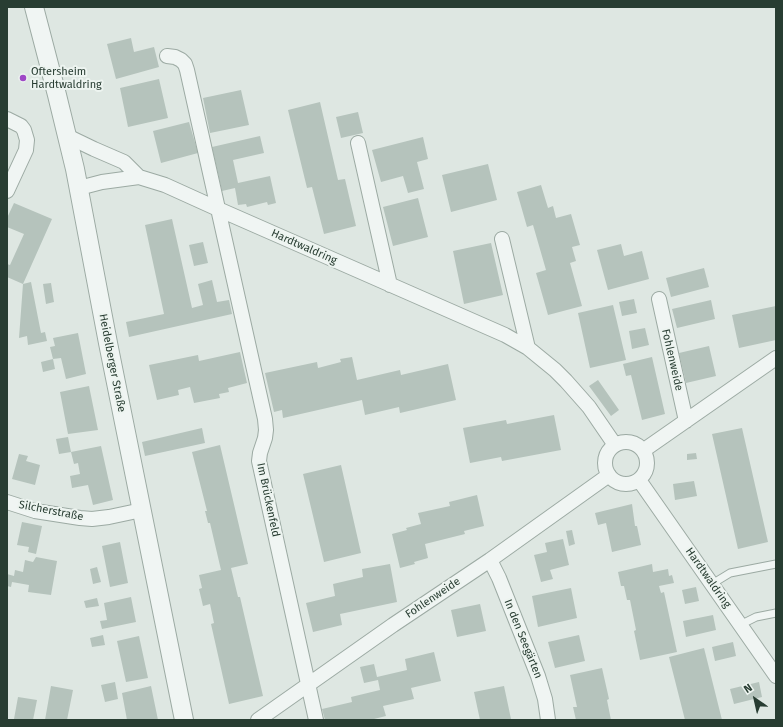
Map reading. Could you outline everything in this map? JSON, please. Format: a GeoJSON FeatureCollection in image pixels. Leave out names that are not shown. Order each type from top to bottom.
{"type":"FeatureCollection","features":[{"type":"Feature","properties":{"kind":"street","name":"Heidelberger Straße"},"geometry":{"type":"LineString","coordinates":[[34,7],[79,188],[184,720]]}},
{"type":"Feature","properties":{"kind":"street"},"geometry":{"type":"LineString","coordinates":[[167,56],[175,57],[181,60],[185,64],[187,70],[218,209]]}},
{"type":"Feature","properties":{"kind":"street"},"geometry":{"type":"LineString","coordinates":[[7,191],[26,150],[27,140],[21,126],[9,120]]}},
{"type":"Feature","properties":{"kind":"street"},"geometry":{"type":"LineString","coordinates":[[67,136],[124,162],[139,178]]}},
{"type":"Feature","properties":{"kind":"street"},"geometry":{"type":"LineString","coordinates":[[358,143],[390,285]]}},
{"type":"Feature","properties":{"kind":"street","name":"Hardtwaldring"},"geometry":{"type":"LineString","coordinates":[[79,188],[102,182],[139,178],[165,185],[505,335],[528,348],[555,370],[577,393],[615,445]]}},
{"type":"Feature","properties":{"kind":"street","name":"Im Brückenfeld"},"geometry":{"type":"LineString","coordinates":[[218,209],[265,419],[265,438],[259,461],[316,720]]}},
{"type":"Feature","properties":{"kind":"street"},"geometry":{"type":"LineString","coordinates":[[502,239],[528,348]]}},
{"type":"Feature","properties":{"kind":"street","name":"Fohlenweide"},"geometry":{"type":"LineString","coordinates":[[659,299],[686,421]]}},
{"type":"Feature","properties":{"kind":"street"},"geometry":{"type":"LineString","coordinates":[[644,450],[776,358]]}},
{"type":"Feature","properties":{"kind":"street"},"geometry":{"type":"LineString","coordinates":[[624,441],[638,444],[644,450],[648,459],[647,470],[639,480],[630,484],[617,482],[609,475],[605,463],[607,453],[615,445],[624,441]]}},
{"type":"Feature","properties":{"kind":"street","name":"Fohlenweide"},"geometry":{"type":"LineString","coordinates":[[258,720],[393,625],[490,560],[609,475]]}},
{"type":"Feature","properties":{"kind":"street","name":"Hardtwaldring"},"geometry":{"type":"LineString","coordinates":[[639,480],[776,676]]}},
{"type":"Feature","properties":{"kind":"street","name":"Silcherstraße"},"geometry":{"type":"LineString","coordinates":[[7,502],[36,511],[92,519],[142,510]]}},
{"type":"Feature","properties":{"kind":"street","name":"In den Seegärten"},"geometry":{"type":"LineString","coordinates":[[490,560],[499,578],[538,676],[545,699],[548,720]]}},
{"type":"Feature","properties":{"kind":"lane"},"geometry":{"type":"LineString","coordinates":[[712,584],[730,573],[776,564]]}},
{"type":"Feature","properties":{"kind":"lane"},"geometry":{"type":"LineString","coordinates":[[740,625],[756,617],[776,613]]}},
{"type":"Feature","properties":{"kind":"building"},"geometry":{"type":"Polygon","coordinates":[[[131,38],[134,52],[154,47],[159,67],[116,79],[107,44],[131,38]]]}},
{"type":"Feature","properties":{"kind":"building"},"geometry":{"type":"Polygon","coordinates":[[[159,79],[168,118],[128,127],[120,88],[159,79]]]}},
{"type":"Feature","properties":{"kind":"building"},"geometry":{"type":"Polygon","coordinates":[[[241,90],[249,125],[210,133],[203,98],[241,90]]]}},
{"type":"Feature","properties":{"kind":"building"},"geometry":{"type":"Polygon","coordinates":[[[320,102],[338,180],[345,179],[356,226],[324,234],[312,187],[307,188],[288,110],[320,102]]]}},
{"type":"Feature","properties":{"kind":"building"},"geometry":{"type":"Polygon","coordinates":[[[358,112],[363,133],[341,138],[336,117],[358,112]]]}},
{"type":"Feature","properties":{"kind":"building"},"geometry":{"type":"Polygon","coordinates":[[[189,122],[198,153],[161,163],[153,131],[189,122]]]}},
{"type":"Feature","properties":{"kind":"building"},"geometry":{"type":"Polygon","coordinates":[[[260,136],[264,153],[233,160],[238,183],[270,176],[276,203],[268,205],[267,202],[247,207],[246,204],[238,205],[235,188],[222,191],[212,147],[260,136]]]}},
{"type":"Feature","properties":{"kind":"building"},"geometry":{"type":"Polygon","coordinates":[[[423,137],[428,159],[417,162],[424,189],[408,193],[403,176],[381,182],[372,150],[423,137]]]}},
{"type":"Feature","properties":{"kind":"building"},"geometry":{"type":"Polygon","coordinates":[[[488,164],[497,200],[451,212],[442,175],[488,164]]]}},
{"type":"Feature","properties":{"kind":"building"},"geometry":{"type":"Polygon","coordinates":[[[541,185],[548,208],[553,206],[556,218],[571,214],[580,245],[572,247],[576,261],[570,263],[582,306],[548,315],[536,273],[546,270],[533,225],[527,227],[517,192],[541,185]]]}},
{"type":"Feature","properties":{"kind":"building"},"geometry":{"type":"Polygon","coordinates":[[[418,198],[428,237],[393,246],[383,207],[418,198]]]}},
{"type":"Feature","properties":{"kind":"building"},"geometry":{"type":"Polygon","coordinates":[[[14,203],[52,219],[23,284],[7,277],[7,264],[10,265],[24,234],[7,227],[7,218],[14,203]]]}},
{"type":"Feature","properties":{"kind":"building"},"geometry":{"type":"Polygon","coordinates":[[[172,219],[192,308],[203,305],[198,284],[212,280],[217,302],[229,300],[232,314],[129,337],[126,322],[164,314],[145,225],[172,219]]]}},
{"type":"Feature","properties":{"kind":"building"},"geometry":{"type":"Polygon","coordinates":[[[203,242],[208,263],[194,266],[189,245],[203,242]]]}},
{"type":"Feature","properties":{"kind":"building"},"geometry":{"type":"Polygon","coordinates":[[[491,243],[503,295],[464,304],[453,251],[491,243]]]}},
{"type":"Feature","properties":{"kind":"building"},"geometry":{"type":"Polygon","coordinates":[[[621,244],[624,256],[642,251],[649,279],[608,290],[597,250],[621,244]]]}},
{"type":"Feature","properties":{"kind":"building"},"geometry":{"type":"Polygon","coordinates":[[[704,268],[709,287],[671,297],[666,278],[704,268]]]}},
{"type":"Feature","properties":{"kind":"building"},"geometry":{"type":"Polygon","coordinates":[[[31,282],[41,333],[45,332],[47,341],[28,345],[27,336],[19,338],[23,284],[31,282]]]}},
{"type":"Feature","properties":{"kind":"building"},"geometry":{"type":"Polygon","coordinates":[[[51,283],[54,302],[46,304],[43,284],[51,283]]]}},
{"type":"Feature","properties":{"kind":"building"},"geometry":{"type":"Polygon","coordinates":[[[634,299],[637,313],[622,316],[619,302],[634,299]]]}},
{"type":"Feature","properties":{"kind":"building"},"geometry":{"type":"Polygon","coordinates":[[[711,300],[715,319],[677,328],[672,309],[711,300]]]}},
{"type":"Feature","properties":{"kind":"building"},"geometry":{"type":"Polygon","coordinates":[[[613,305],[626,360],[590,368],[578,313],[613,305]]]}},
{"type":"Feature","properties":{"kind":"building"},"geometry":{"type":"Polygon","coordinates":[[[776,306],[776,340],[739,348],[732,315],[776,306]]]}},
{"type":"Feature","properties":{"kind":"building"},"geometry":{"type":"Polygon","coordinates":[[[645,328],[649,345],[632,349],[629,331],[645,328]]]}},
{"type":"Feature","properties":{"kind":"building"},"geometry":{"type":"Polygon","coordinates":[[[78,333],[86,374],[66,379],[61,358],[53,359],[50,347],[55,346],[53,338],[78,333]]]}},
{"type":"Feature","properties":{"kind":"building"},"geometry":{"type":"Polygon","coordinates":[[[709,346],[716,376],[686,383],[679,353],[709,346]]]}},
{"type":"Feature","properties":{"kind":"building"},"geometry":{"type":"Polygon","coordinates":[[[240,352],[247,383],[228,388],[229,392],[219,394],[220,398],[194,403],[190,387],[178,390],[179,395],[157,400],[149,365],[198,355],[199,361],[240,352]]]}},
{"type":"Feature","properties":{"kind":"building"},"geometry":{"type":"Polygon","coordinates":[[[352,357],[357,380],[400,370],[401,375],[448,364],[456,400],[400,413],[399,407],[365,415],[362,400],[283,418],[282,410],[274,412],[265,373],[317,362],[318,368],[341,362],[340,359],[352,357]]]}},
{"type":"Feature","properties":{"kind":"building"},"geometry":{"type":"Polygon","coordinates":[[[652,357],[665,414],[642,420],[631,375],[626,376],[623,364],[652,357]]]}},
{"type":"Feature","properties":{"kind":"building"},"geometry":{"type":"Polygon","coordinates":[[[53,359],[55,369],[43,372],[41,362],[53,359]]]}},
{"type":"Feature","properties":{"kind":"building"},"geometry":{"type":"Polygon","coordinates":[[[598,380],[619,410],[611,416],[589,386],[598,380]]]}},
{"type":"Feature","properties":{"kind":"building"},"geometry":{"type":"Polygon","coordinates":[[[89,386],[98,430],[68,434],[60,392],[89,386]]]}},
{"type":"Feature","properties":{"kind":"building"},"geometry":{"type":"Polygon","coordinates":[[[554,415],[561,450],[502,461],[501,457],[470,463],[463,428],[506,420],[507,424],[554,415]]]}},
{"type":"Feature","properties":{"kind":"building"},"geometry":{"type":"Polygon","coordinates":[[[202,428],[205,443],[145,456],[142,442],[202,428]]]}},
{"type":"Feature","properties":{"kind":"building"},"geometry":{"type":"Polygon","coordinates":[[[742,428],[768,542],[738,549],[712,434],[742,428]]]}},
{"type":"Feature","properties":{"kind":"building"},"geometry":{"type":"Polygon","coordinates":[[[68,437],[71,452],[59,454],[56,439],[68,437]]]}},
{"type":"Feature","properties":{"kind":"building"},"geometry":{"type":"Polygon","coordinates":[[[220,445],[248,564],[231,568],[238,597],[240,597],[263,696],[229,704],[211,624],[214,623],[210,604],[203,606],[199,589],[202,588],[199,575],[221,570],[210,523],[208,523],[205,511],[207,511],[192,452],[220,445]]]}},
{"type":"Feature","properties":{"kind":"building"},"geometry":{"type":"Polygon","coordinates":[[[101,446],[113,500],[93,505],[88,485],[72,488],[70,476],[80,474],[78,463],[74,464],[71,452],[101,446]]]}},
{"type":"Feature","properties":{"kind":"building"},"geometry":{"type":"Polygon","coordinates":[[[696,453],[697,459],[687,460],[687,454],[696,453]]]}},
{"type":"Feature","properties":{"kind":"building"},"geometry":{"type":"Polygon","coordinates":[[[19,454],[28,456],[26,461],[40,465],[35,485],[12,479],[19,454]]]}},
{"type":"Feature","properties":{"kind":"building"},"geometry":{"type":"Polygon","coordinates":[[[341,465],[361,553],[324,562],[303,474],[341,465]]]}},
{"type":"Feature","properties":{"kind":"building"},"geometry":{"type":"Polygon","coordinates":[[[694,481],[697,496],[675,500],[673,484],[694,481]]]}},
{"type":"Feature","properties":{"kind":"building"},"geometry":{"type":"Polygon","coordinates":[[[477,495],[484,526],[464,531],[465,534],[425,544],[428,558],[414,562],[415,564],[400,568],[392,534],[421,524],[418,513],[450,506],[449,502],[477,495]]]}},
{"type":"Feature","properties":{"kind":"building"},"geometry":{"type":"Polygon","coordinates":[[[632,504],[635,526],[637,526],[641,545],[612,552],[606,523],[598,525],[595,513],[632,504]]]}},
{"type":"Feature","properties":{"kind":"building"},"geometry":{"type":"Polygon","coordinates":[[[22,522],[42,526],[36,554],[28,552],[29,547],[17,545],[22,522]]]}},
{"type":"Feature","properties":{"kind":"building"},"geometry":{"type":"Polygon","coordinates":[[[572,530],[575,544],[569,546],[566,531],[572,530]]]}},
{"type":"Feature","properties":{"kind":"building"},"geometry":{"type":"Polygon","coordinates":[[[563,539],[569,565],[550,570],[553,579],[541,582],[534,555],[547,552],[545,543],[563,539]]]}},
{"type":"Feature","properties":{"kind":"building"},"geometry":{"type":"Polygon","coordinates":[[[120,542],[128,583],[110,587],[102,546],[120,542]]]}},
{"type":"Feature","properties":{"kind":"building"},"geometry":{"type":"Polygon","coordinates":[[[36,557],[57,561],[51,595],[28,592],[29,585],[12,582],[11,587],[7,586],[7,574],[14,576],[15,570],[23,572],[25,560],[33,562],[36,557]]]}},
{"type":"Feature","properties":{"kind":"building"},"geometry":{"type":"Polygon","coordinates":[[[390,564],[397,602],[340,614],[342,625],[313,632],[306,603],[335,596],[333,584],[363,577],[362,569],[390,564]]]}},
{"type":"Feature","properties":{"kind":"building"},"geometry":{"type":"Polygon","coordinates":[[[652,564],[653,572],[668,569],[669,576],[672,575],[674,583],[659,586],[661,593],[664,592],[677,652],[640,660],[630,600],[627,600],[624,586],[621,586],[618,572],[652,564]]]}},
{"type":"Feature","properties":{"kind":"building"},"geometry":{"type":"Polygon","coordinates":[[[97,567],[101,582],[93,584],[90,569],[97,567]]]}},
{"type":"Feature","properties":{"kind":"building"},"geometry":{"type":"Polygon","coordinates":[[[696,587],[699,601],[685,604],[682,590],[696,587]]]}},
{"type":"Feature","properties":{"kind":"building"},"geometry":{"type":"Polygon","coordinates":[[[571,588],[577,618],[538,627],[532,596],[571,588]]]}},
{"type":"Feature","properties":{"kind":"building"},"geometry":{"type":"Polygon","coordinates":[[[131,597],[136,622],[102,629],[100,621],[107,620],[104,603],[131,597]]]}},
{"type":"Feature","properties":{"kind":"building"},"geometry":{"type":"Polygon","coordinates":[[[97,598],[99,606],[86,608],[84,601],[97,598]]]}},
{"type":"Feature","properties":{"kind":"building"},"geometry":{"type":"Polygon","coordinates":[[[480,604],[486,631],[457,637],[451,610],[480,604]]]}},
{"type":"Feature","properties":{"kind":"building"},"geometry":{"type":"Polygon","coordinates":[[[713,615],[716,630],[686,637],[683,621],[713,615]]]}},
{"type":"Feature","properties":{"kind":"building"},"geometry":{"type":"Polygon","coordinates":[[[103,635],[105,645],[92,647],[90,638],[103,635]]]}},
{"type":"Feature","properties":{"kind":"building"},"geometry":{"type":"Polygon","coordinates":[[[579,635],[585,661],[555,668],[548,642],[579,635]]]}},
{"type":"Feature","properties":{"kind":"building"},"geometry":{"type":"Polygon","coordinates":[[[139,636],[148,678],[126,682],[117,641],[139,636]]]}},
{"type":"Feature","properties":{"kind":"building"},"geometry":{"type":"Polygon","coordinates":[[[733,642],[736,656],[715,661],[712,647],[733,642]]]}},
{"type":"Feature","properties":{"kind":"building"},"geometry":{"type":"Polygon","coordinates":[[[704,648],[722,720],[685,720],[669,657],[704,648]]]}},
{"type":"Feature","properties":{"kind":"building"},"geometry":{"type":"Polygon","coordinates":[[[434,652],[441,681],[411,688],[414,699],[383,706],[386,716],[370,720],[325,720],[322,709],[352,702],[351,697],[380,690],[378,680],[364,683],[360,667],[374,664],[377,677],[407,670],[405,659],[434,652]]]}},
{"type":"Feature","properties":{"kind":"building"},"geometry":{"type":"Polygon","coordinates":[[[602,668],[609,699],[607,700],[611,720],[576,720],[573,707],[577,707],[570,675],[602,668]]]}},
{"type":"Feature","properties":{"kind":"building"},"geometry":{"type":"Polygon","coordinates":[[[115,682],[118,699],[105,702],[101,685],[115,682]]]}},
{"type":"Feature","properties":{"kind":"building"},"geometry":{"type":"Polygon","coordinates":[[[759,682],[762,697],[734,704],[730,689],[759,682]]]}},
{"type":"Feature","properties":{"kind":"building"},"geometry":{"type":"Polygon","coordinates":[[[51,686],[73,690],[67,720],[45,720],[51,686]]]}},
{"type":"Feature","properties":{"kind":"building"},"geometry":{"type":"Polygon","coordinates":[[[151,686],[158,720],[127,720],[122,693],[151,686]]]}},
{"type":"Feature","properties":{"kind":"building"},"geometry":{"type":"Polygon","coordinates":[[[504,686],[511,719],[480,720],[474,692],[504,686]]]}},
{"type":"Feature","properties":{"kind":"building"},"geometry":{"type":"Polygon","coordinates":[[[18,697],[37,700],[33,720],[14,719],[18,697]]]}},
{"type":"Feature","properties":{"kind":"place","name":"Oftersheim Hardtwaldring"},"geometry":{"type":"Point","coordinates":[23,78]}}]}
